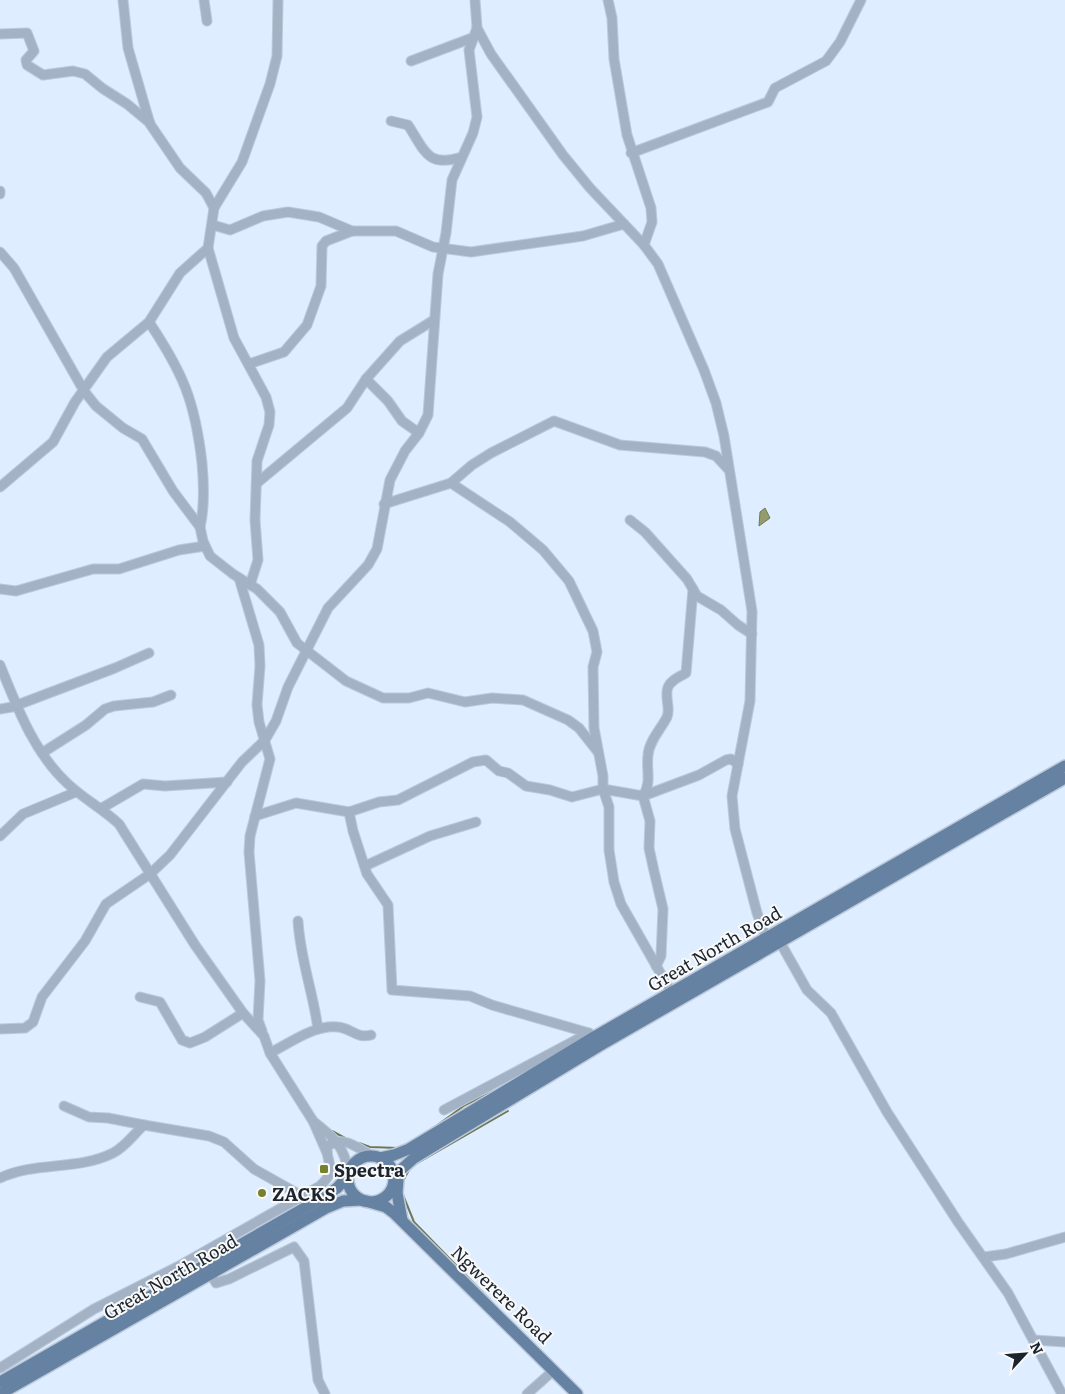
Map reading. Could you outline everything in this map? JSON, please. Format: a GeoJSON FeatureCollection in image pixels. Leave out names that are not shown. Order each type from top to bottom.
{"type":"FeatureCollection","features":[{"type":"Feature","properties":{"kind":"main road","name":"Great North Road"},"geometry":{"type":"LineString","coordinates":[[772,942],[1065,766]]}},
{"type":"Feature","properties":{"kind":"main road","name":"Great North Road"},"geometry":{"type":"LineString","coordinates":[[376,1157],[394,1155],[409,1149],[594,1039],[674,997],[1065,778]]}},
{"type":"Feature","properties":{"kind":"main road","name":"Great North Road"},"geometry":{"type":"LineString","coordinates":[[394,1177],[403,1166],[594,1039]]}},
{"type":"Feature","properties":{"kind":"main road"},"geometry":{"type":"LineString","coordinates":[[394,1177],[386,1195],[377,1200],[364,1200],[351,1190],[349,1175],[355,1163],[363,1158],[376,1157],[390,1165],[394,1177],[402,1220]]}},
{"type":"Feature","properties":{"kind":"main road"},"geometry":{"type":"LineString","coordinates":[[397,1193],[403,1166]]}},
{"type":"Feature","properties":{"kind":"main road","name":"Great North Road"},"geometry":{"type":"LineString","coordinates":[[0,1382],[322,1198],[337,1188],[349,1175]]}},
{"type":"Feature","properties":{"kind":"main road","name":"Great North Road"},"geometry":{"type":"LineString","coordinates":[[0,1394],[334,1204],[364,1200]]}},
{"type":"Feature","properties":{"kind":"main road","name":"Ngwerere Road"},"geometry":{"type":"LineString","coordinates":[[364,1200],[386,1207],[402,1220],[577,1394]]}},
{"type":"Feature","properties":{"kind":"street"},"geometry":{"type":"LineString","coordinates":[[123,0],[128,48],[150,124]]}},
{"type":"Feature","properties":{"kind":"street"},"geometry":{"type":"LineString","coordinates":[[204,0],[207,21]]}},
{"type":"Feature","properties":{"kind":"street"},"geometry":{"type":"LineString","coordinates":[[250,585],[258,560],[257,461],[269,425],[270,412],[266,397],[234,338],[208,248],[213,225],[214,208],[242,162],[270,84],[277,56],[278,0]]}},
{"type":"Feature","properties":{"kind":"street"},"geometry":{"type":"LineString","coordinates":[[474,0],[477,28],[491,54],[563,155],[644,245],[658,264],[704,370],[724,436],[752,611],[750,701],[732,796],[735,829],[772,942],[807,990],[831,1013],[887,1112],[958,1222],[1008,1293],[1062,1394]]}},
{"type":"Feature","properties":{"kind":"street"},"geometry":{"type":"LineString","coordinates":[[608,0],[612,18],[614,59],[631,153],[651,208],[652,222],[644,245]]}},
{"type":"Feature","properties":{"kind":"street"},"geometry":{"type":"LineString","coordinates":[[631,153],[768,102],[775,88],[826,61],[840,42],[861,0]]}},
{"type":"Feature","properties":{"kind":"street"},"geometry":{"type":"LineString","coordinates":[[0,1030],[25,1028],[33,1022],[42,997],[85,941],[106,904],[150,874],[170,855],[254,749],[265,740],[276,721],[288,687],[328,608],[368,565],[377,549],[384,504],[395,468],[419,433],[428,415],[434,320],[452,180],[473,133],[477,117],[469,50],[477,28]]}},
{"type":"Feature","properties":{"kind":"street"},"geometry":{"type":"LineString","coordinates":[[0,34],[27,33],[34,51],[26,60],[27,65],[43,75],[73,71],[85,74],[102,88],[127,104],[150,124],[180,168],[206,193],[214,208]]}},
{"type":"Feature","properties":{"kind":"street"},"geometry":{"type":"LineString","coordinates":[[411,61],[472,38]]}},
{"type":"Feature","properties":{"kind":"street"},"geometry":{"type":"LineString","coordinates":[[391,121],[408,125],[432,159],[440,162],[462,157]]}},
{"type":"Feature","properties":{"kind":"street"},"geometry":{"type":"LineString","coordinates":[[213,225],[230,230],[263,216],[288,212],[319,217],[352,231]]}},
{"type":"Feature","properties":{"kind":"street"},"geometry":{"type":"LineString","coordinates":[[249,364],[284,352],[307,325],[321,286],[322,246],[326,241],[352,231],[396,231],[442,249],[485,252],[583,236],[624,224]]}},
{"type":"Feature","properties":{"kind":"street"},"geometry":{"type":"LineString","coordinates":[[0,487],[53,442],[75,402],[107,357],[148,322],[180,274],[208,248]]}},
{"type":"Feature","properties":{"kind":"street"},"geometry":{"type":"LineString","coordinates":[[0,252],[14,268],[84,391],[96,406],[123,428],[142,439],[173,491],[200,527],[204,546],[210,556],[273,604],[292,636],[306,652],[319,658],[346,681],[383,698],[409,698],[428,693],[465,702],[492,698],[530,702],[568,720],[579,728],[598,752]]}},
{"type":"Feature","properties":{"kind":"street"},"geometry":{"type":"LineString","coordinates":[[257,483],[347,408],[366,379],[400,341],[434,320]]}},
{"type":"Feature","properties":{"kind":"street"},"geometry":{"type":"LineString","coordinates":[[148,322],[176,365],[195,411],[204,482],[204,510],[200,527]]}},
{"type":"Feature","properties":{"kind":"street"},"geometry":{"type":"LineString","coordinates":[[366,379],[388,401],[402,421],[419,433]]}},
{"type":"Feature","properties":{"kind":"street"},"geometry":{"type":"LineString","coordinates":[[384,504],[451,483],[472,465],[491,453],[554,421],[620,445],[705,452],[716,456],[728,469]]}},
{"type":"Feature","properties":{"kind":"street"},"geometry":{"type":"LineString","coordinates":[[451,483],[535,542],[569,581],[596,640],[593,697],[603,789],[609,807],[609,850],[614,882],[621,904],[674,997]]}},
{"type":"Feature","properties":{"kind":"street"},"geometry":{"type":"LineString","coordinates":[[630,520],[645,532],[687,579],[703,602],[721,610],[752,634]]}},
{"type":"Feature","properties":{"kind":"street"},"geometry":{"type":"LineString","coordinates":[[0,589],[16,591],[93,569],[119,569],[179,550],[204,546]]}},
{"type":"Feature","properties":{"kind":"street"},"geometry":{"type":"LineString","coordinates":[[0,1368],[50,1339],[71,1322],[187,1262],[320,1186],[330,1175],[331,1163],[313,1121],[270,1053],[258,1020],[260,981],[249,852],[255,816],[270,759],[256,705],[260,666],[259,645],[239,578]]}},
{"type":"Feature","properties":{"kind":"street"},"geometry":{"type":"LineString","coordinates":[[656,966],[660,956],[663,909],[649,848],[650,821],[643,796],[648,788],[648,753],[658,729],[668,716],[667,688],[672,682],[686,673],[693,589]]}},
{"type":"Feature","properties":{"kind":"street"},"geometry":{"type":"LineString","coordinates":[[0,709],[115,668],[149,653]]}},
{"type":"Feature","properties":{"kind":"street"},"geometry":{"type":"LineString","coordinates":[[0,665],[42,753],[76,792],[102,808],[119,824],[195,945],[243,1013],[264,1036]]}},
{"type":"Feature","properties":{"kind":"street"},"geometry":{"type":"LineString","coordinates":[[42,753],[86,725],[105,710],[114,706],[153,702],[171,695]]}},
{"type":"Feature","properties":{"kind":"street"},"geometry":{"type":"LineString","coordinates":[[255,816],[296,803],[349,812],[379,802],[398,800],[474,762],[482,760],[486,760],[499,771],[508,773],[526,786],[550,790],[572,797],[603,789],[643,796],[699,775],[726,760],[731,759],[738,764]]}},
{"type":"Feature","properties":{"kind":"street"},"geometry":{"type":"LineString","coordinates":[[102,808],[143,784],[165,786],[227,782]]}},
{"type":"Feature","properties":{"kind":"street"},"geometry":{"type":"LineString","coordinates":[[0,836],[23,814],[76,792]]}},
{"type":"Feature","properties":{"kind":"street"},"geometry":{"type":"LineString","coordinates":[[349,812],[353,831],[365,866],[374,886],[383,895],[388,905],[392,990],[470,996],[594,1039]]}},
{"type":"Feature","properties":{"kind":"street"},"geometry":{"type":"LineString","coordinates":[[365,866],[430,836],[476,822]]}},
{"type":"Feature","properties":{"kind":"street"},"geometry":{"type":"LineString","coordinates":[[298,921],[300,950],[314,1001],[318,1029]]}},
{"type":"Feature","properties":{"kind":"street"},"geometry":{"type":"LineString","coordinates":[[140,997],[160,1002],[182,1040],[190,1043],[211,1034],[243,1013]]}},
{"type":"Feature","properties":{"kind":"street"},"geometry":{"type":"LineString","coordinates":[[270,1053],[318,1029],[340,1027],[360,1036],[371,1035]]}},
{"type":"Feature","properties":{"kind":"street"},"geometry":{"type":"LineString","coordinates":[[444,1110],[594,1039]]}},
{"type":"Feature","properties":{"kind":"street"},"geometry":{"type":"LineString","coordinates":[[64,1106],[89,1117],[108,1118],[209,1136],[224,1142],[254,1170],[302,1196]]}},
{"type":"Feature","properties":{"kind":"street"},"geometry":{"type":"LineString","coordinates":[[313,1121],[337,1141],[346,1157],[349,1175]]}},
{"type":"Feature","properties":{"kind":"street"},"geometry":{"type":"LineString","coordinates":[[0,1178],[42,1166],[84,1164],[101,1158],[121,1148],[144,1125]]}},
{"type":"Feature","properties":{"kind":"street"},"geometry":{"type":"LineString","coordinates":[[327,1153],[327,1147],[337,1141],[347,1142],[376,1157]]}},
{"type":"Feature","properties":{"kind":"street"},"geometry":{"type":"LineString","coordinates":[[984,1257],[1006,1254],[1065,1237]]}},
{"type":"Feature","properties":{"kind":"street"},"geometry":{"type":"LineString","coordinates":[[210,1273],[216,1283],[229,1279],[294,1247],[299,1251],[304,1261],[318,1380],[325,1394]]}},
{"type":"Feature","properties":{"kind":"street"},"geometry":{"type":"LineString","coordinates":[[1034,1340],[1065,1342]]}},
{"type":"Feature","properties":{"kind":"street"},"geometry":{"type":"LineString","coordinates":[[528,1394],[554,1370]]}},
{"type":"Feature","properties":{"kind":"water"},"geometry":{"type":"Polygon","coordinates":[[[765,508],[770,518],[759,526],[760,512],[765,508]]]}},
{"type":"Feature","properties":{"kind":"waterway"},"geometry":{"type":"LineString","coordinates":[[432,1129],[465,1105],[494,1091]]}},
{"type":"Feature","properties":{"kind":"waterway"},"geometry":{"type":"LineString","coordinates":[[414,1165],[508,1111]]}},
{"type":"Feature","properties":{"kind":"waterway"},"geometry":{"type":"LineString","coordinates":[[332,1131],[345,1138]]}},
{"type":"Feature","properties":{"kind":"waterway"},"geometry":{"type":"LineString","coordinates":[[359,1143],[370,1147],[398,1148]]}},
{"type":"Feature","properties":{"kind":"waterway"},"geometry":{"type":"LineString","coordinates":[[403,1181],[409,1170]]}},
{"type":"Feature","properties":{"kind":"waterway"},"geometry":{"type":"LineString","coordinates":[[403,1195],[414,1222],[490,1300]]}},
{"type":"Feature","properties":{"kind":"place","name":"Spectra"},"geometry":{"type":"Point","coordinates":[324,1169]}},
{"type":"Feature","properties":{"kind":"place","name":"ZACKS"},"geometry":{"type":"Point","coordinates":[262,1193]}}]}
